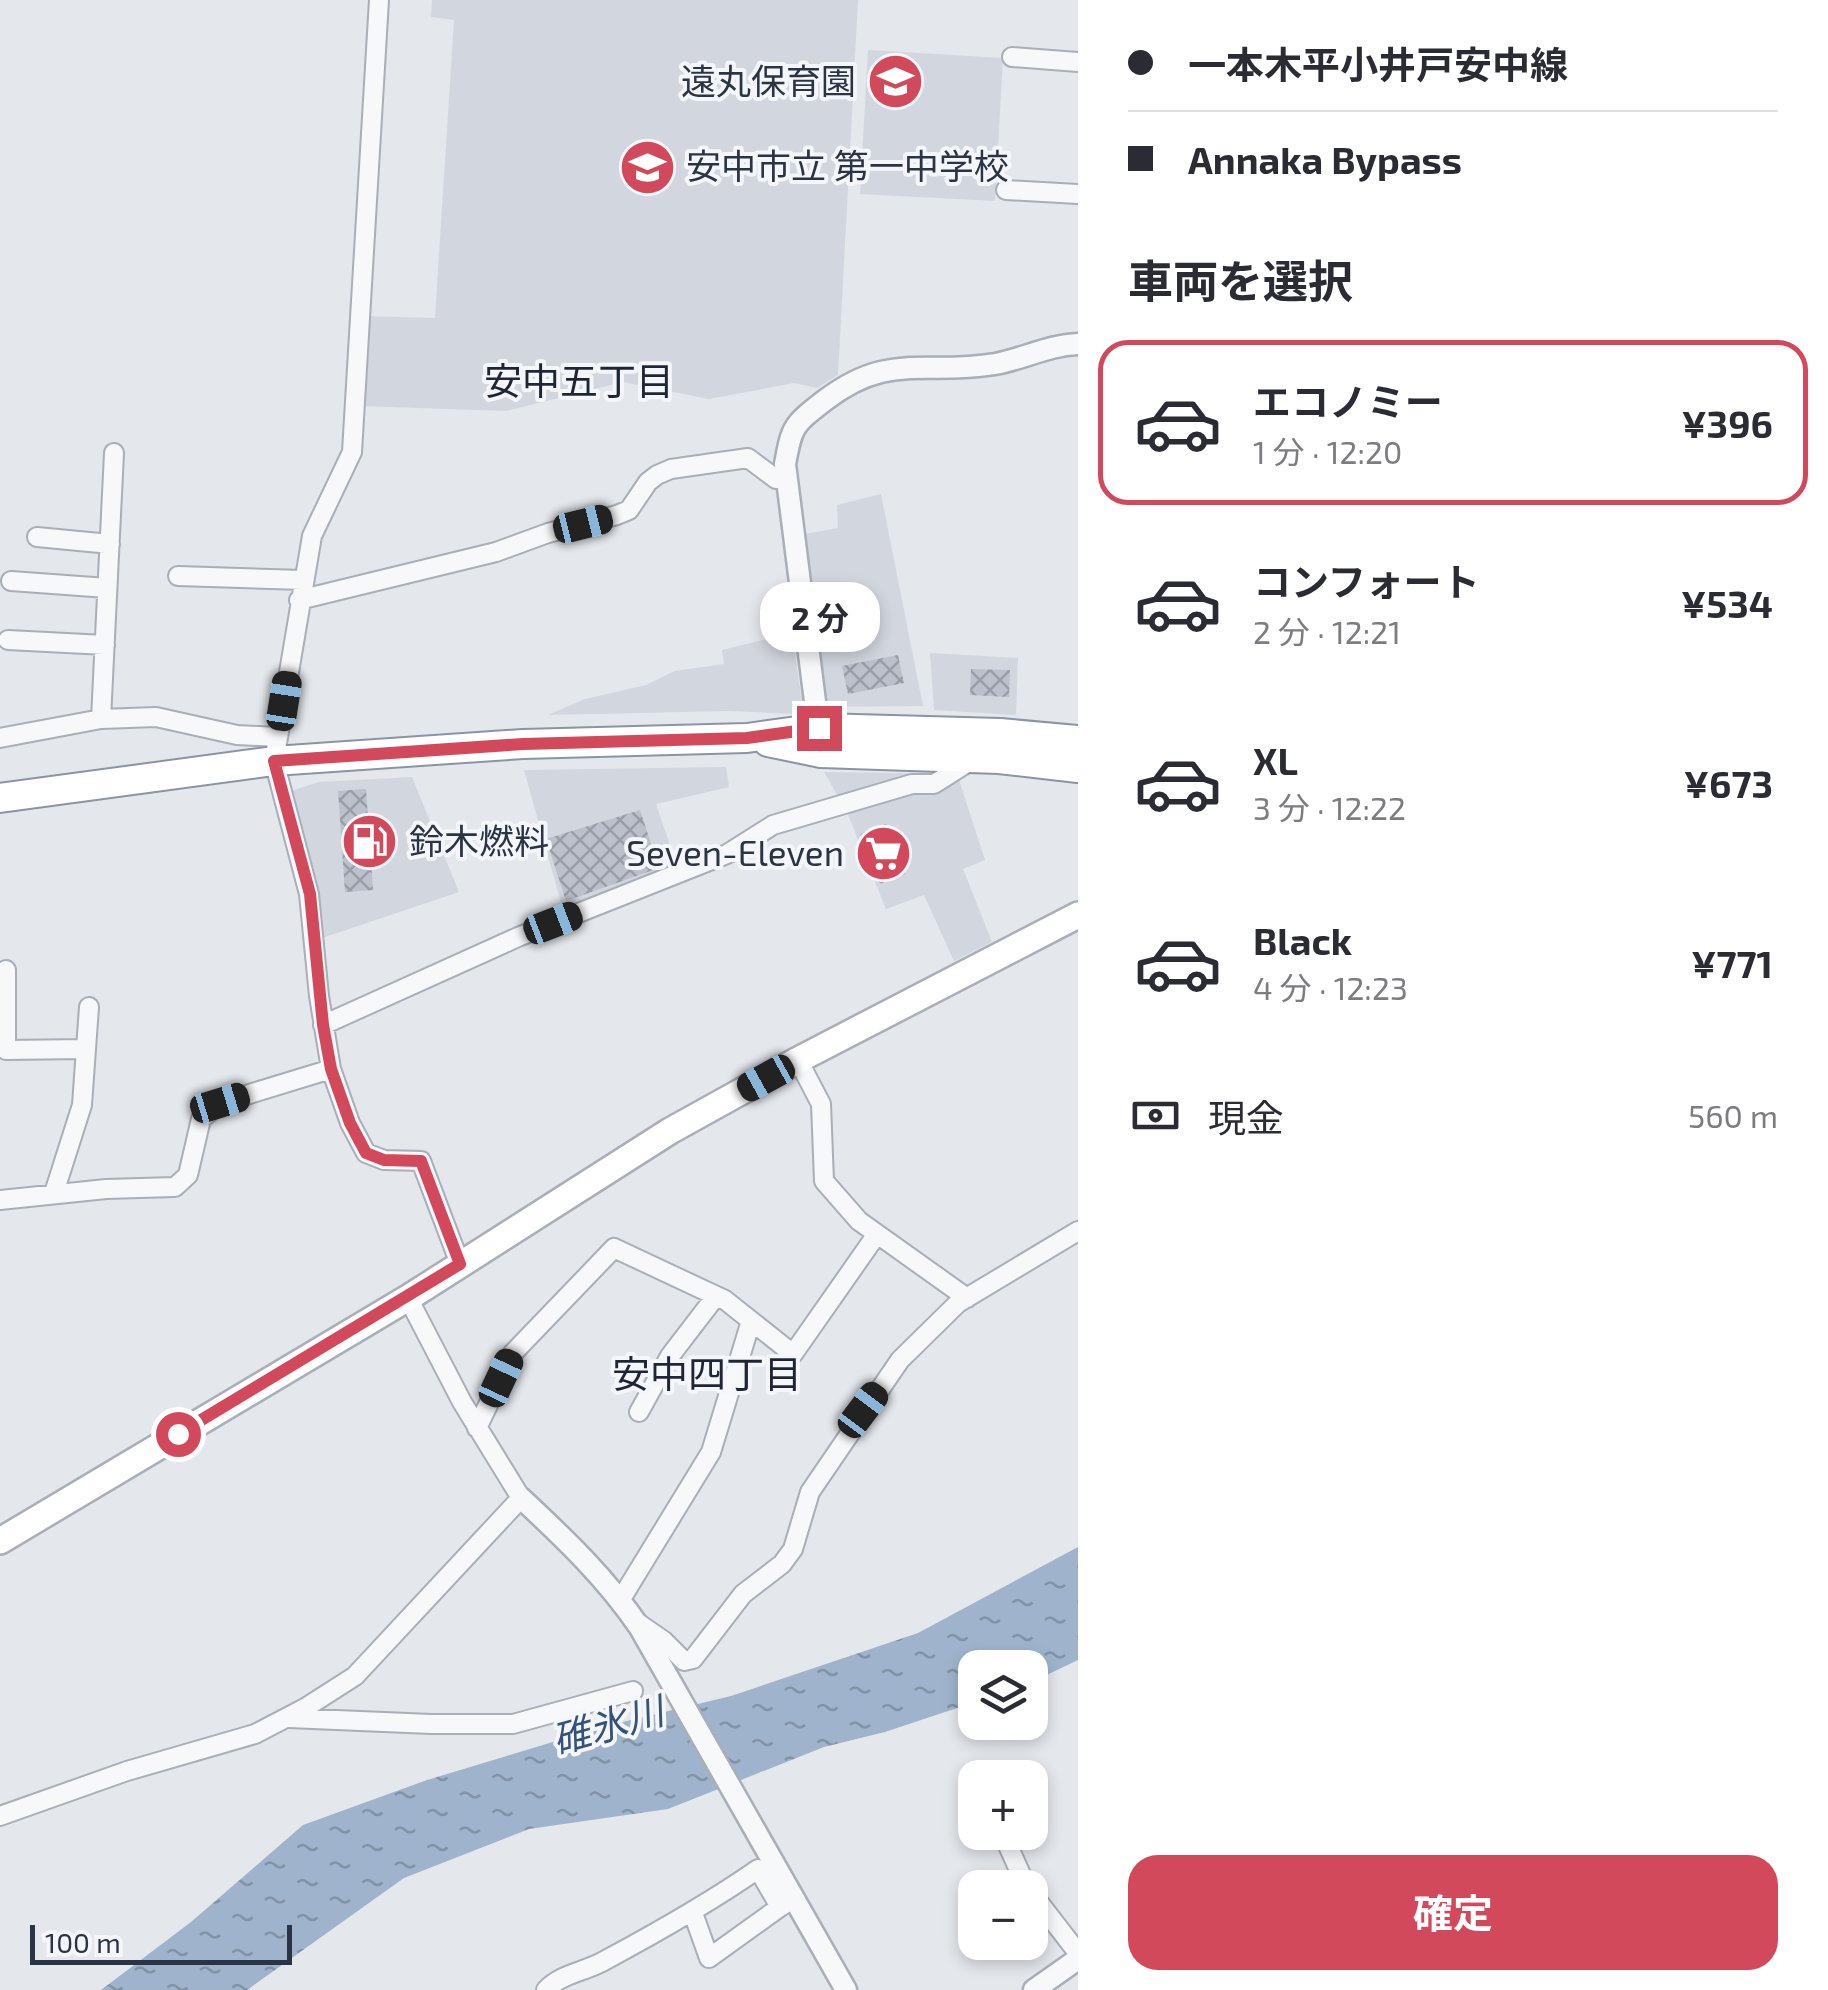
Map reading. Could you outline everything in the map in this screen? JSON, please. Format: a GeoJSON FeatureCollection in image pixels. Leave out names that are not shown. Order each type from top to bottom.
{"type":"FeatureCollection","features":[{"type":"Feature","properties":{"kind":"highway"},"geometry":{"type":"LineString","coordinates":[[0,798],[276,749],[747,738],[820,740],[1000,733],[1078,740]]}},
{"type":"Feature","properties":{"kind":"highway"},"geometry":{"type":"LineString","coordinates":[[820,740],[1078,768]]}},
{"type":"Feature","properties":{"kind":"main road"},"geometry":{"type":"LineString","coordinates":[[0,1541],[408,1298],[670,1131],[1078,915]]}},
{"type":"Feature","properties":{"kind":"street"},"geometry":{"type":"LineString","coordinates":[[379,0],[352,452],[312,536],[276,749],[310,894],[331,1069],[350,1123],[366,1153],[384,1160],[421,1161],[460,1264]]}},
{"type":"Feature","properties":{"kind":"street"},"geometry":{"type":"LineString","coordinates":[[1012,57],[1078,62]]}},
{"type":"Feature","properties":{"kind":"street"},"geometry":{"type":"LineString","coordinates":[[1006,190],[1078,194]]}},
{"type":"Feature","properties":{"kind":"street"},"geometry":{"type":"LineString","coordinates":[[820,740],[786,479],[792,427],[861,376],[896,367],[997,364],[1078,344]]}},
{"type":"Feature","properties":{"kind":"street"},"geometry":{"type":"LineString","coordinates":[[101,719],[114,454]]}},
{"type":"Feature","properties":{"kind":"street"},"geometry":{"type":"LineString","coordinates":[[299,600],[496,552],[548,532],[617,515],[629,510],[648,482],[671,469],[748,458],[776,479],[786,479]]}},
{"type":"Feature","properties":{"kind":"street"},"geometry":{"type":"LineString","coordinates":[[36,538],[110,544]]}},
{"type":"Feature","properties":{"kind":"street"},"geometry":{"type":"LineString","coordinates":[[178,576],[303,580]]}},
{"type":"Feature","properties":{"kind":"street"},"geometry":{"type":"LineString","coordinates":[[12,581],[108,588]]}},
{"type":"Feature","properties":{"kind":"street"},"geometry":{"type":"LineString","coordinates":[[8,640],[104,645]]}},
{"type":"Feature","properties":{"kind":"street"},"geometry":{"type":"LineString","coordinates":[[0,738],[101,719],[156,717],[276,749]]}},
{"type":"Feature","properties":{"kind":"street"},"geometry":{"type":"LineString","coordinates":[[323,1025],[518,936],[727,854],[773,825],[912,784],[934,784],[974,758]]}},
{"type":"Feature","properties":{"kind":"street"},"geometry":{"type":"LineString","coordinates":[[6,970],[6,1050],[85,1049]]}},
{"type":"Feature","properties":{"kind":"street"},"geometry":{"type":"LineString","coordinates":[[54,1193],[82,1105],[88,1008]]}},
{"type":"Feature","properties":{"kind":"street"},"geometry":{"type":"LineString","coordinates":[[798,1060],[821,1104],[824,1181],[859,1221],[967,1298]]}},
{"type":"Feature","properties":{"kind":"street"},"geometry":{"type":"LineString","coordinates":[[0,1200],[175,1186],[188,1175],[201,1118],[210,1109],[331,1069]]}},
{"type":"Feature","properties":{"kind":"street"},"geometry":{"type":"LineString","coordinates":[[636,1622],[684,1661],[692,1658],[743,1594],[782,1564],[793,1549],[810,1492],[900,1360],[967,1298],[1078,1230]]}},
{"type":"Feature","properties":{"kind":"street"},"geometry":{"type":"LineString","coordinates":[[477,1428],[513,1353],[614,1248],[716,1296],[793,1354],[877,1234]]}},
{"type":"Feature","properties":{"kind":"street"},"geometry":{"type":"LineString","coordinates":[[640,1412],[670,1356],[716,1296]]}},
{"type":"Feature","properties":{"kind":"street"},"geometry":{"type":"LineString","coordinates":[[408,1298],[477,1428],[521,1498],[584,1556],[636,1622],[759,1840],[787,1903]]}},
{"type":"Feature","properties":{"kind":"street"},"geometry":{"type":"LineString","coordinates":[[620,1599],[711,1452],[751,1320]]}},
{"type":"Feature","properties":{"kind":"street"},"geometry":{"type":"LineString","coordinates":[[0,1816],[127,1771],[255,1734],[289,1718],[355,1676],[521,1498]]}},
{"type":"Feature","properties":{"kind":"street"},"geometry":{"type":"LineString","coordinates":[[289,1718],[513,1724],[632,1691]]}},
{"type":"Feature","properties":{"kind":"street"},"geometry":{"type":"LineString","coordinates":[[546,1990],[555,1981],[596,1966],[693,1913],[758,1869],[787,1903],[846,1990]]}},
{"type":"Feature","properties":{"kind":"street"},"geometry":{"type":"LineString","coordinates":[[693,1913],[710,1958],[787,1903]]}},
{"type":"Feature","properties":{"kind":"street"},"geometry":{"type":"LineString","coordinates":[[1034,1990],[1078,1956],[1048,1915]]}},
{"type":"Feature","properties":{"kind":"shaded area","name":"安中市立 第一中学校"},"geometry":{"type":"Polygon","coordinates":[[[432,0],[858,0],[838,375],[817,388],[794,383],[709,399],[623,382],[506,411],[360,406],[365,316],[435,318],[454,20],[431,17],[432,0]]]}},
{"type":"Feature","properties":{"kind":"shaded area"},"geometry":{"type":"Polygon","coordinates":[[[868,50],[1003,58],[995,201],[860,194],[868,50]]]}},
{"type":"Feature","properties":{"kind":"shaded area"},"geometry":{"type":"Polygon","coordinates":[[[881,494],[923,706],[823,707],[800,535],[838,528],[837,505],[881,494]]]}},
{"type":"Feature","properties":{"kind":"shaded area"},"geometry":{"type":"Polygon","coordinates":[[[792,633],[803,709],[795,714],[729,711],[548,715],[585,699],[646,685],[675,671],[724,664],[722,650],[792,633]]]}},
{"type":"Feature","properties":{"kind":"shaded area"},"geometry":{"type":"Polygon","coordinates":[[[930,653],[1018,658],[1016,715],[934,710],[930,653]]]}},
{"type":"Feature","properties":{"kind":"shaded area"},"geometry":{"type":"Polygon","coordinates":[[[726,767],[729,787],[656,804],[678,869],[563,910],[524,770],[726,767]]]}},
{"type":"Feature","properties":{"kind":"shaded area"},"geometry":{"type":"Polygon","coordinates":[[[824,772],[957,774],[985,860],[963,869],[992,942],[954,961],[924,895],[886,909],[847,812],[824,772]]]}},
{"type":"Feature","properties":{"kind":"shaded area","name":"鈴木燃料"},"geometry":{"type":"Polygon","coordinates":[[[412,777],[459,892],[316,940],[288,792],[319,782],[412,777]]]}},
{"type":"Feature","properties":{"kind":"water","name":"碓氷川"},"geometry":{"type":"Polygon","coordinates":[[[1078,1547],[1078,1660],[1048,1674],[1048,1650],[958,1650],[958,1708],[824,1747],[668,1809],[529,1829],[404,1878],[247,1990],[101,1990],[191,1922],[303,1825],[427,1780],[606,1726],[731,1696],[918,1633],[1078,1547]]]}},
{"type":"Feature","properties":{"kind":"building"},"geometry":{"type":"Polygon","coordinates":[[[898,655],[904,683],[848,694],[842,666],[898,655]]]}},
{"type":"Feature","properties":{"kind":"building"},"geometry":{"type":"Polygon","coordinates":[[[971,669],[1010,670],[1009,697],[970,695],[971,669]]]}},
{"type":"Feature","properties":{"kind":"building"},"geometry":{"type":"Polygon","coordinates":[[[366,789],[373,890],[345,892],[338,791],[366,789]]]}},
{"type":"Feature","properties":{"kind":"building"},"geometry":{"type":"Polygon","coordinates":[[[640,810],[659,868],[566,901],[546,839],[640,810]]]}},
{"type":"Feature","properties":{"kind":"building","name":"Seven-Eleven"},"geometry":{"type":"Polygon","coordinates":[[[886,824],[905,874],[880,884],[860,834],[886,824]]]}},
{"type":"Feature","properties":{"kind":"place","name":"遠丸保育園"},"geometry":{"type":"Point","coordinates":[895,82]}},
{"type":"Feature","properties":{"kind":"place","name":"安中市立 第一中学校"},"geometry":{"type":"Point","coordinates":[647,167]}},
{"type":"Feature","properties":{"kind":"place","name":"鈴木燃料"},"geometry":{"type":"Point","coordinates":[370,842]}},
{"type":"Feature","properties":{"kind":"place","name":"Seven-Eleven"},"geometry":{"type":"Point","coordinates":[883,854]}},
{"type":"Feature","properties":{"kind":"district","name":"安中五丁目"},"geometry":{"type":"Point","coordinates":[579,382]}},
{"type":"Feature","properties":{"kind":"district","name":"安中四丁目"},"geometry":{"type":"Point","coordinates":[707,1375]}},
{"type":"Feature","properties":{"kind":"route"},"geometry":{"type":"LineString","coordinates":[[178,1434],[460,1264],[421,1161],[384,1160],[366,1153],[350,1123],[331,1069],[323,1025],[310,894],[274,761],[523,744],[747,738],[819,728]]}}]}
